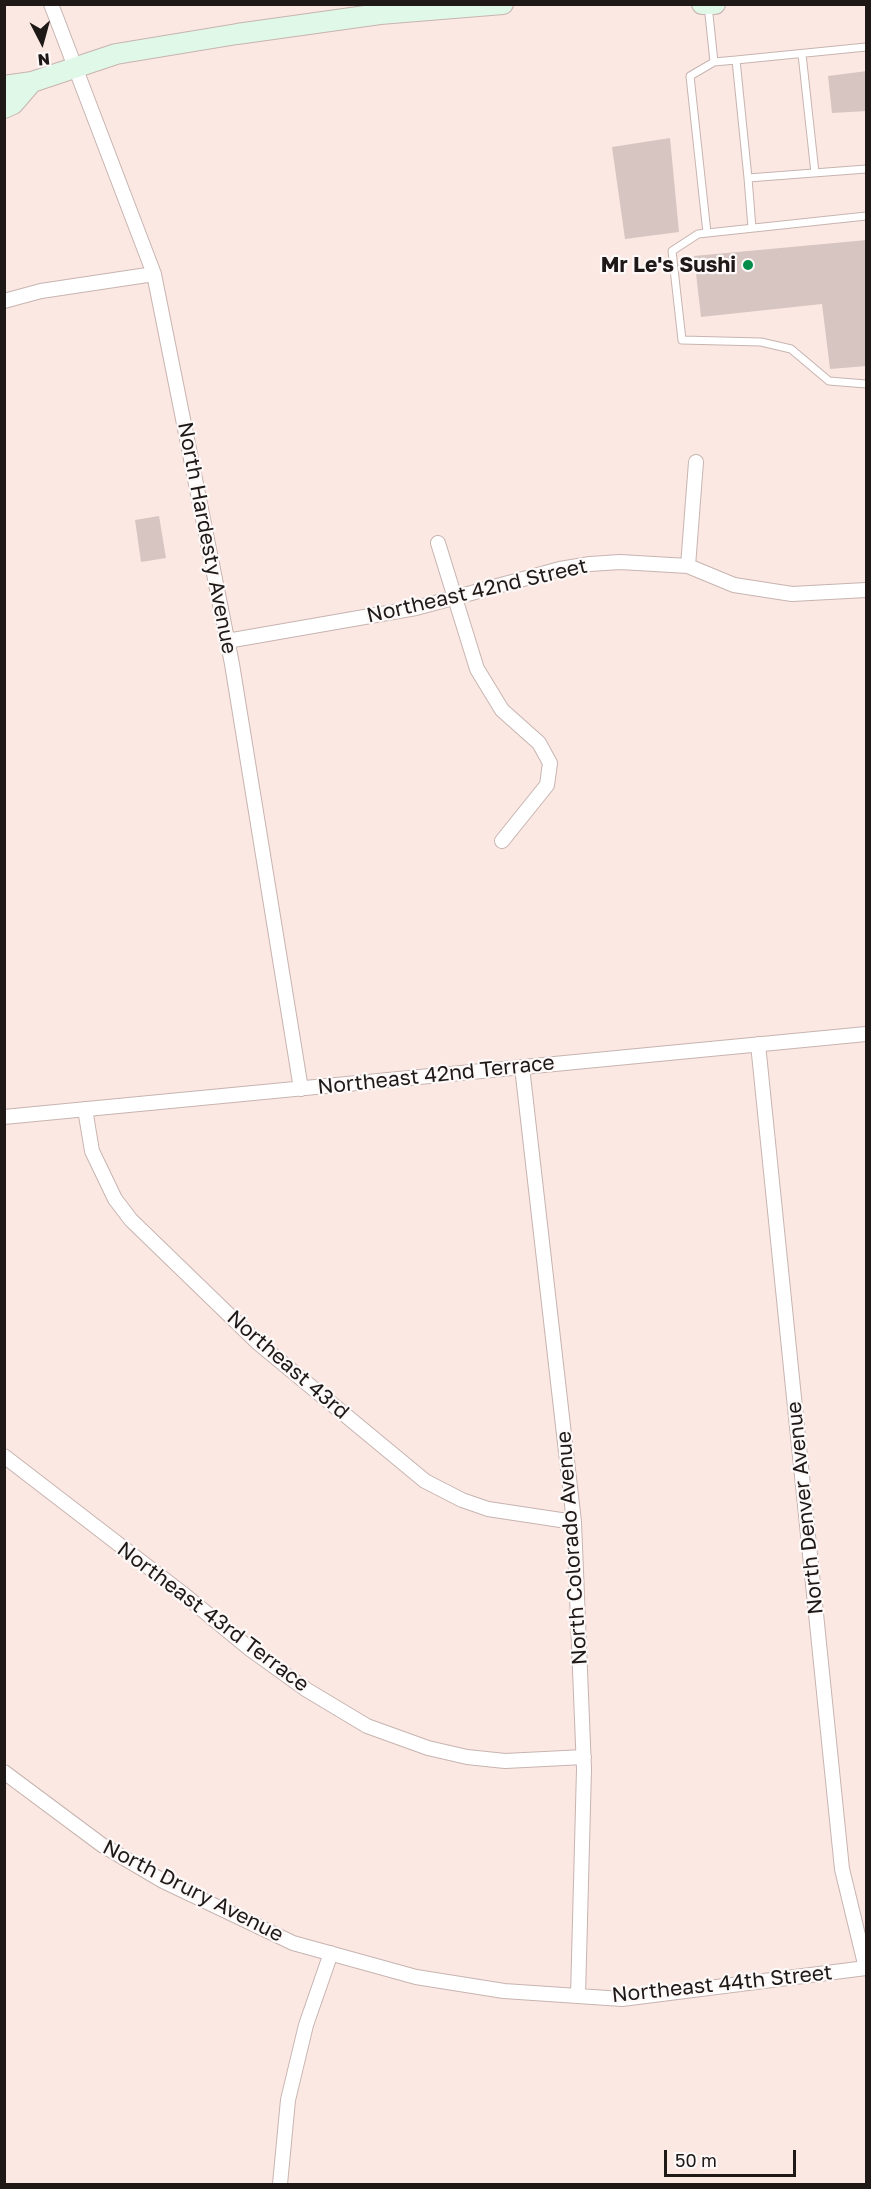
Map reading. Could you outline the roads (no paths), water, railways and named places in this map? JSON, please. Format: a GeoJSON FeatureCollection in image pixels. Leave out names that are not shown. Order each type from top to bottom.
{"type":"FeatureCollection","features":[{"type":"Feature","properties":{"kind":"main road"},"geometry":{"type":"LineString","coordinates":[[4,87],[32,82],[116,54],[380,14],[503,4]]}},
{"type":"Feature","properties":{"kind":"main road"},"geometry":{"type":"LineString","coordinates":[[702,4],[715,4]]}},
{"type":"Feature","properties":{"kind":"main road"},"geometry":{"type":"LineString","coordinates":[[4,108],[13,104],[32,82]]}},
{"type":"Feature","properties":{"kind":"street","name":"North Hardesty Avenue"},"geometry":{"type":"LineString","coordinates":[[51,4],[154,274],[227,641],[301,1089]]}},
{"type":"Feature","properties":{"kind":"street"},"geometry":{"type":"LineString","coordinates":[[4,301],[41,291],[154,274]]}},
{"type":"Feature","properties":{"kind":"street"},"geometry":{"type":"LineString","coordinates":[[688,566],[696,462]]}},
{"type":"Feature","properties":{"kind":"street"},"geometry":{"type":"LineString","coordinates":[[438,543],[477,669],[488,690],[519,727],[539,743],[550,763],[547,785],[502,841]]}},
{"type":"Feature","properties":{"kind":"street","name":"Northeast 42nd Street"},"geometry":{"type":"LineString","coordinates":[[227,641],[416,608],[590,564],[620,562],[688,566],[734,585],[763,591],[821,594],[867,590]]}},
{"type":"Feature","properties":{"kind":"street","name":"Northeast 42nd Terrace"},"geometry":{"type":"LineString","coordinates":[[4,1117],[867,1034]]}},
{"type":"Feature","properties":{"kind":"street","name":"North Denver Avenue"},"geometry":{"type":"LineString","coordinates":[[758,1044],[842,1869],[866,1968]]}},
{"type":"Feature","properties":{"kind":"street","name":"North Colorado Avenue"},"geometry":{"type":"LineString","coordinates":[[522,1067],[574,1521],[584,1757],[578,1996]]}},
{"type":"Feature","properties":{"kind":"street","name":"Northeast 43rd"},"geometry":{"type":"LineString","coordinates":[[85,1109],[92,1151],[102,1176],[131,1221],[266,1349],[425,1481],[462,1500],[488,1509],[574,1521]]}},
{"type":"Feature","properties":{"kind":"street","name":"Northeast 43rd Terrace"},"geometry":{"type":"LineString","coordinates":[[4,1456],[250,1649],[307,1690],[367,1726],[428,1748],[467,1756],[505,1761],[545,1761],[584,1757]]}},
{"type":"Feature","properties":{"kind":"street","name":"North Drury Avenue"},"geometry":{"type":"LineString","coordinates":[[4,1772],[38,1800],[134,1866],[293,1943],[331,1953]]}},
{"type":"Feature","properties":{"kind":"street"},"geometry":{"type":"LineString","coordinates":[[280,2184],[288,2100],[306,2025],[331,1953]]}},
{"type":"Feature","properties":{"kind":"street","name":"Northeast 44th Street"},"geometry":{"type":"LineString","coordinates":[[331,1953],[416,1977],[459,1984],[554,1996],[622,1999],[866,1968]]}},
{"type":"Feature","properties":{"kind":"lane"},"geometry":{"type":"LineString","coordinates":[[708,5],[714,62]]}},
{"type":"Feature","properties":{"kind":"lane"},"geometry":{"type":"LineString","coordinates":[[707,233],[690,76],[714,62],[867,47]]}},
{"type":"Feature","properties":{"kind":"lane"},"geometry":{"type":"LineString","coordinates":[[802,54],[815,173]]}},
{"type":"Feature","properties":{"kind":"lane"},"geometry":{"type":"LineString","coordinates":[[736,60],[752,228]]}},
{"type":"Feature","properties":{"kind":"lane"},"geometry":{"type":"LineString","coordinates":[[748,178],[867,169]]}},
{"type":"Feature","properties":{"kind":"lane"},"geometry":{"type":"LineString","coordinates":[[867,216],[698,234],[672,251],[682,340],[761,342],[791,349],[829,381],[867,384]]}},
{"type":"Feature","properties":{"kind":"place","name":"Mr Le's Sushi"},"geometry":{"type":"Point","coordinates":[748,265]}}]}
